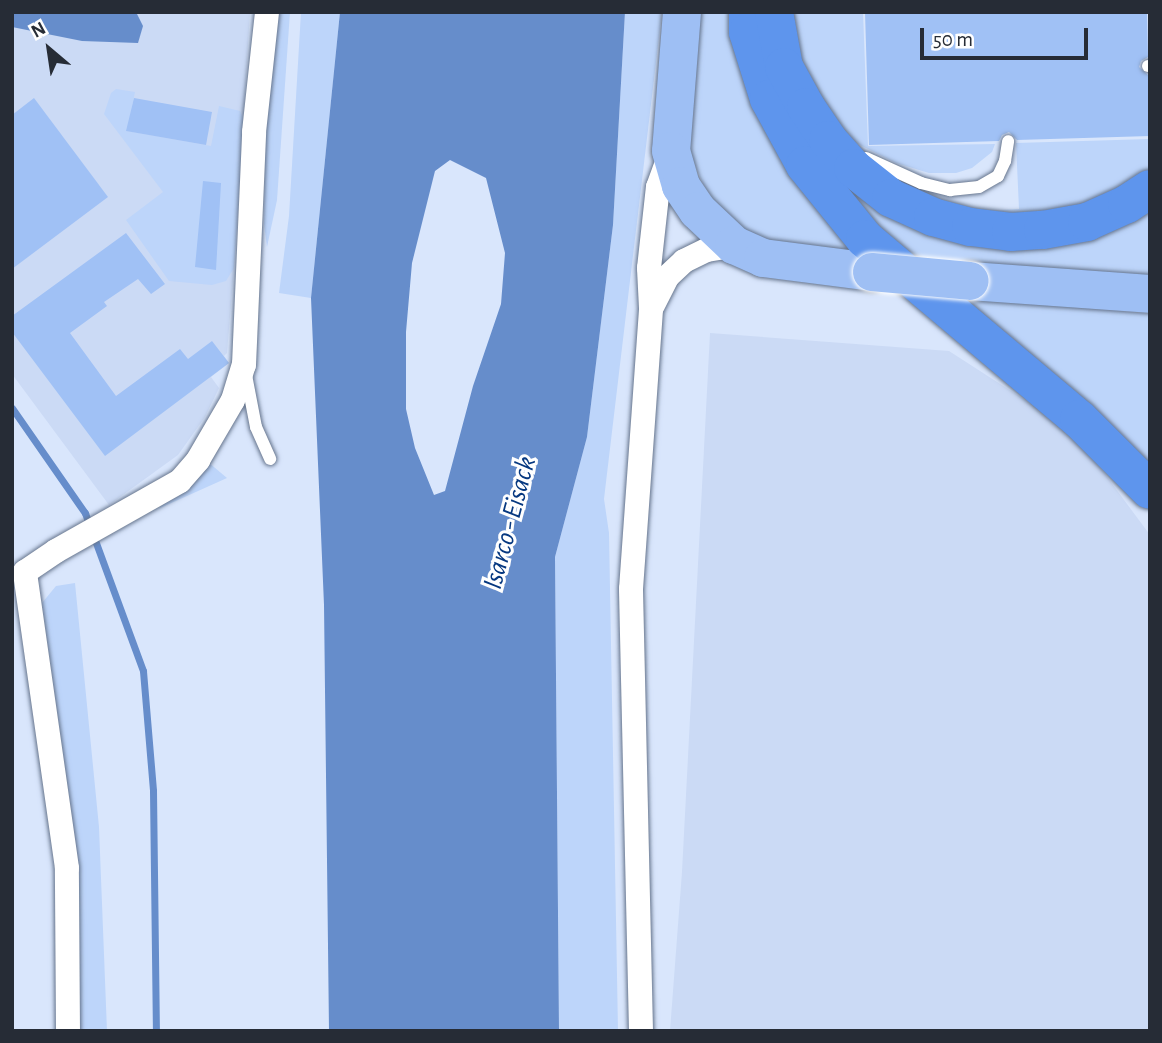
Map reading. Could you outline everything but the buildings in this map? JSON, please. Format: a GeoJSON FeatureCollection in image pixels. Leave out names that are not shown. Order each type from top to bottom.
{"type":"FeatureCollection","features":[{"type":"Feature","properties":{"kind":"highway"},"geometry":{"type":"LineString","coordinates":[[748,12],[748,32],[769,99],[805,165],[866,239],[1079,419],[1150,490]]}},
{"type":"Feature","properties":{"kind":"highway"},"geometry":{"type":"LineString","coordinates":[[774,12],[784,67],[828,140],[853,169],[891,198],[933,217],[971,227],[1012,232],[1043,230],[1087,222],[1127,204],[1150,189]]}},
{"type":"Feature","properties":{"kind":"main road"},"geometry":{"type":"LineString","coordinates":[[682,12],[671,151],[681,186],[698,211],[734,245],[763,258],[791,263],[970,281],[1150,294]]}},
{"type":"Feature","properties":{"kind":"street"},"geometry":{"type":"LineString","coordinates":[[68,1031],[67,868],[25,572],[56,551],[180,481],[198,460],[225,419],[244,365],[254,132],[267,12]]}},
{"type":"Feature","properties":{"kind":"street"},"geometry":{"type":"LineString","coordinates":[[640,1031],[631,589],[651,308],[649,268],[658,187],[671,151]]}},
{"type":"Feature","properties":{"kind":"street"},"geometry":{"type":"LineString","coordinates":[[651,308],[667,277],[684,261],[707,250],[734,245]]}},
{"type":"Feature","properties":{"kind":"lane"},"geometry":{"type":"LineString","coordinates":[[828,140],[921,183],[950,190],[979,187],[998,176],[1005,161],[1008,141]]}},
{"type":"Feature","properties":{"kind":"lane"},"geometry":{"type":"LineString","coordinates":[[244,365],[256,427],[270,459]]}},
{"type":"Feature","properties":{"kind":"shaded area"},"geometry":{"type":"Polygon","coordinates":[[[12,12],[250,12],[234,268],[227,353],[224,356],[229,363],[211,377],[219,388],[205,417],[178,455],[109,505],[12,374],[12,12]]]}},
{"type":"Feature","properties":{"kind":"shaded area"},"geometry":{"type":"Polygon","coordinates":[[[275,12],[290,12],[277,200],[267,247],[264,224],[265,149],[275,12]]]}},
{"type":"Feature","properties":{"kind":"shaded area"},"geometry":{"type":"Polygon","coordinates":[[[301,12],[340,12],[311,298],[279,293],[289,216],[301,12]]]}},
{"type":"Feature","properties":{"kind":"shaded area"},"geometry":{"type":"Polygon","coordinates":[[[625,12],[662,12],[604,499],[609,533],[618,1031],[559,1031],[555,557],[587,437],[613,225],[625,12]]]}},
{"type":"Feature","properties":{"kind":"shaded area"},"geometry":{"type":"Polygon","coordinates":[[[698,12],[739,12],[879,259],[784,252],[728,221],[703,184],[689,150],[698,12]]]}},
{"type":"Feature","properties":{"kind":"shaded area"},"geometry":{"type":"Polygon","coordinates":[[[781,12],[863,12],[868,146],[995,144],[992,152],[972,168],[956,173],[929,173],[896,163],[834,132],[781,12]]]}},
{"type":"Feature","properties":{"kind":"shaded area"},"geometry":{"type":"Polygon","coordinates":[[[116,89],[135,92],[127,131],[211,146],[219,106],[240,111],[244,120],[234,268],[226,281],[212,285],[169,281],[126,220],[163,192],[104,114],[111,93],[116,89]]]}},
{"type":"Feature","properties":{"kind":"shaded area"},"geometry":{"type":"Polygon","coordinates":[[[795,107],[962,234],[1150,198],[1150,280],[972,296],[1150,314],[1150,468],[851,204],[795,107]]]}},
{"type":"Feature","properties":{"kind":"shaded area"},"geometry":{"type":"Polygon","coordinates":[[[1150,139],[1150,175],[1084,209],[1013,222],[959,207],[986,211],[1019,209],[1016,143],[1150,139]]]}},
{"type":"Feature","properties":{"kind":"shaded area"},"geometry":{"type":"Polygon","coordinates":[[[710,333],[949,351],[1073,431],[1150,535],[1150,1031],[670,1031],[682,872],[710,333]]]}},
{"type":"Feature","properties":{"kind":"shaded area"},"geometry":{"type":"Polygon","coordinates":[[[208,462],[227,478],[158,509],[189,483],[208,462]]]}},
{"type":"Feature","properties":{"kind":"shaded area"},"geometry":{"type":"Polygon","coordinates":[[[75,583],[99,827],[107,1031],[78,1031],[78,861],[42,603],[56,586],[75,583]]]}},
{"type":"Feature","properties":{"kind":"water"},"geometry":{"type":"Polygon","coordinates":[[[12,12],[136,12],[143,26],[138,43],[82,41],[12,27],[12,12]]]}},
{"type":"Feature","properties":{"kind":"water","name":"Isarco - Eisack"},"geometry":{"type":"Polygon","coordinates":[[[340,12],[625,12],[613,225],[587,437],[555,557],[559,1031],[329,1031],[324,605],[311,298],[340,12]],[[450,160],[435,171],[412,263],[406,332],[406,409],[415,448],[434,495],[445,491],[473,386],[501,304],[505,253],[486,178],[450,160]]]}},
{"type":"Feature","properties":{"kind":"waterway"},"geometry":{"type":"LineString","coordinates":[[12,408],[85,513],[143,671],[153,791],[156,1031]]}}]}
